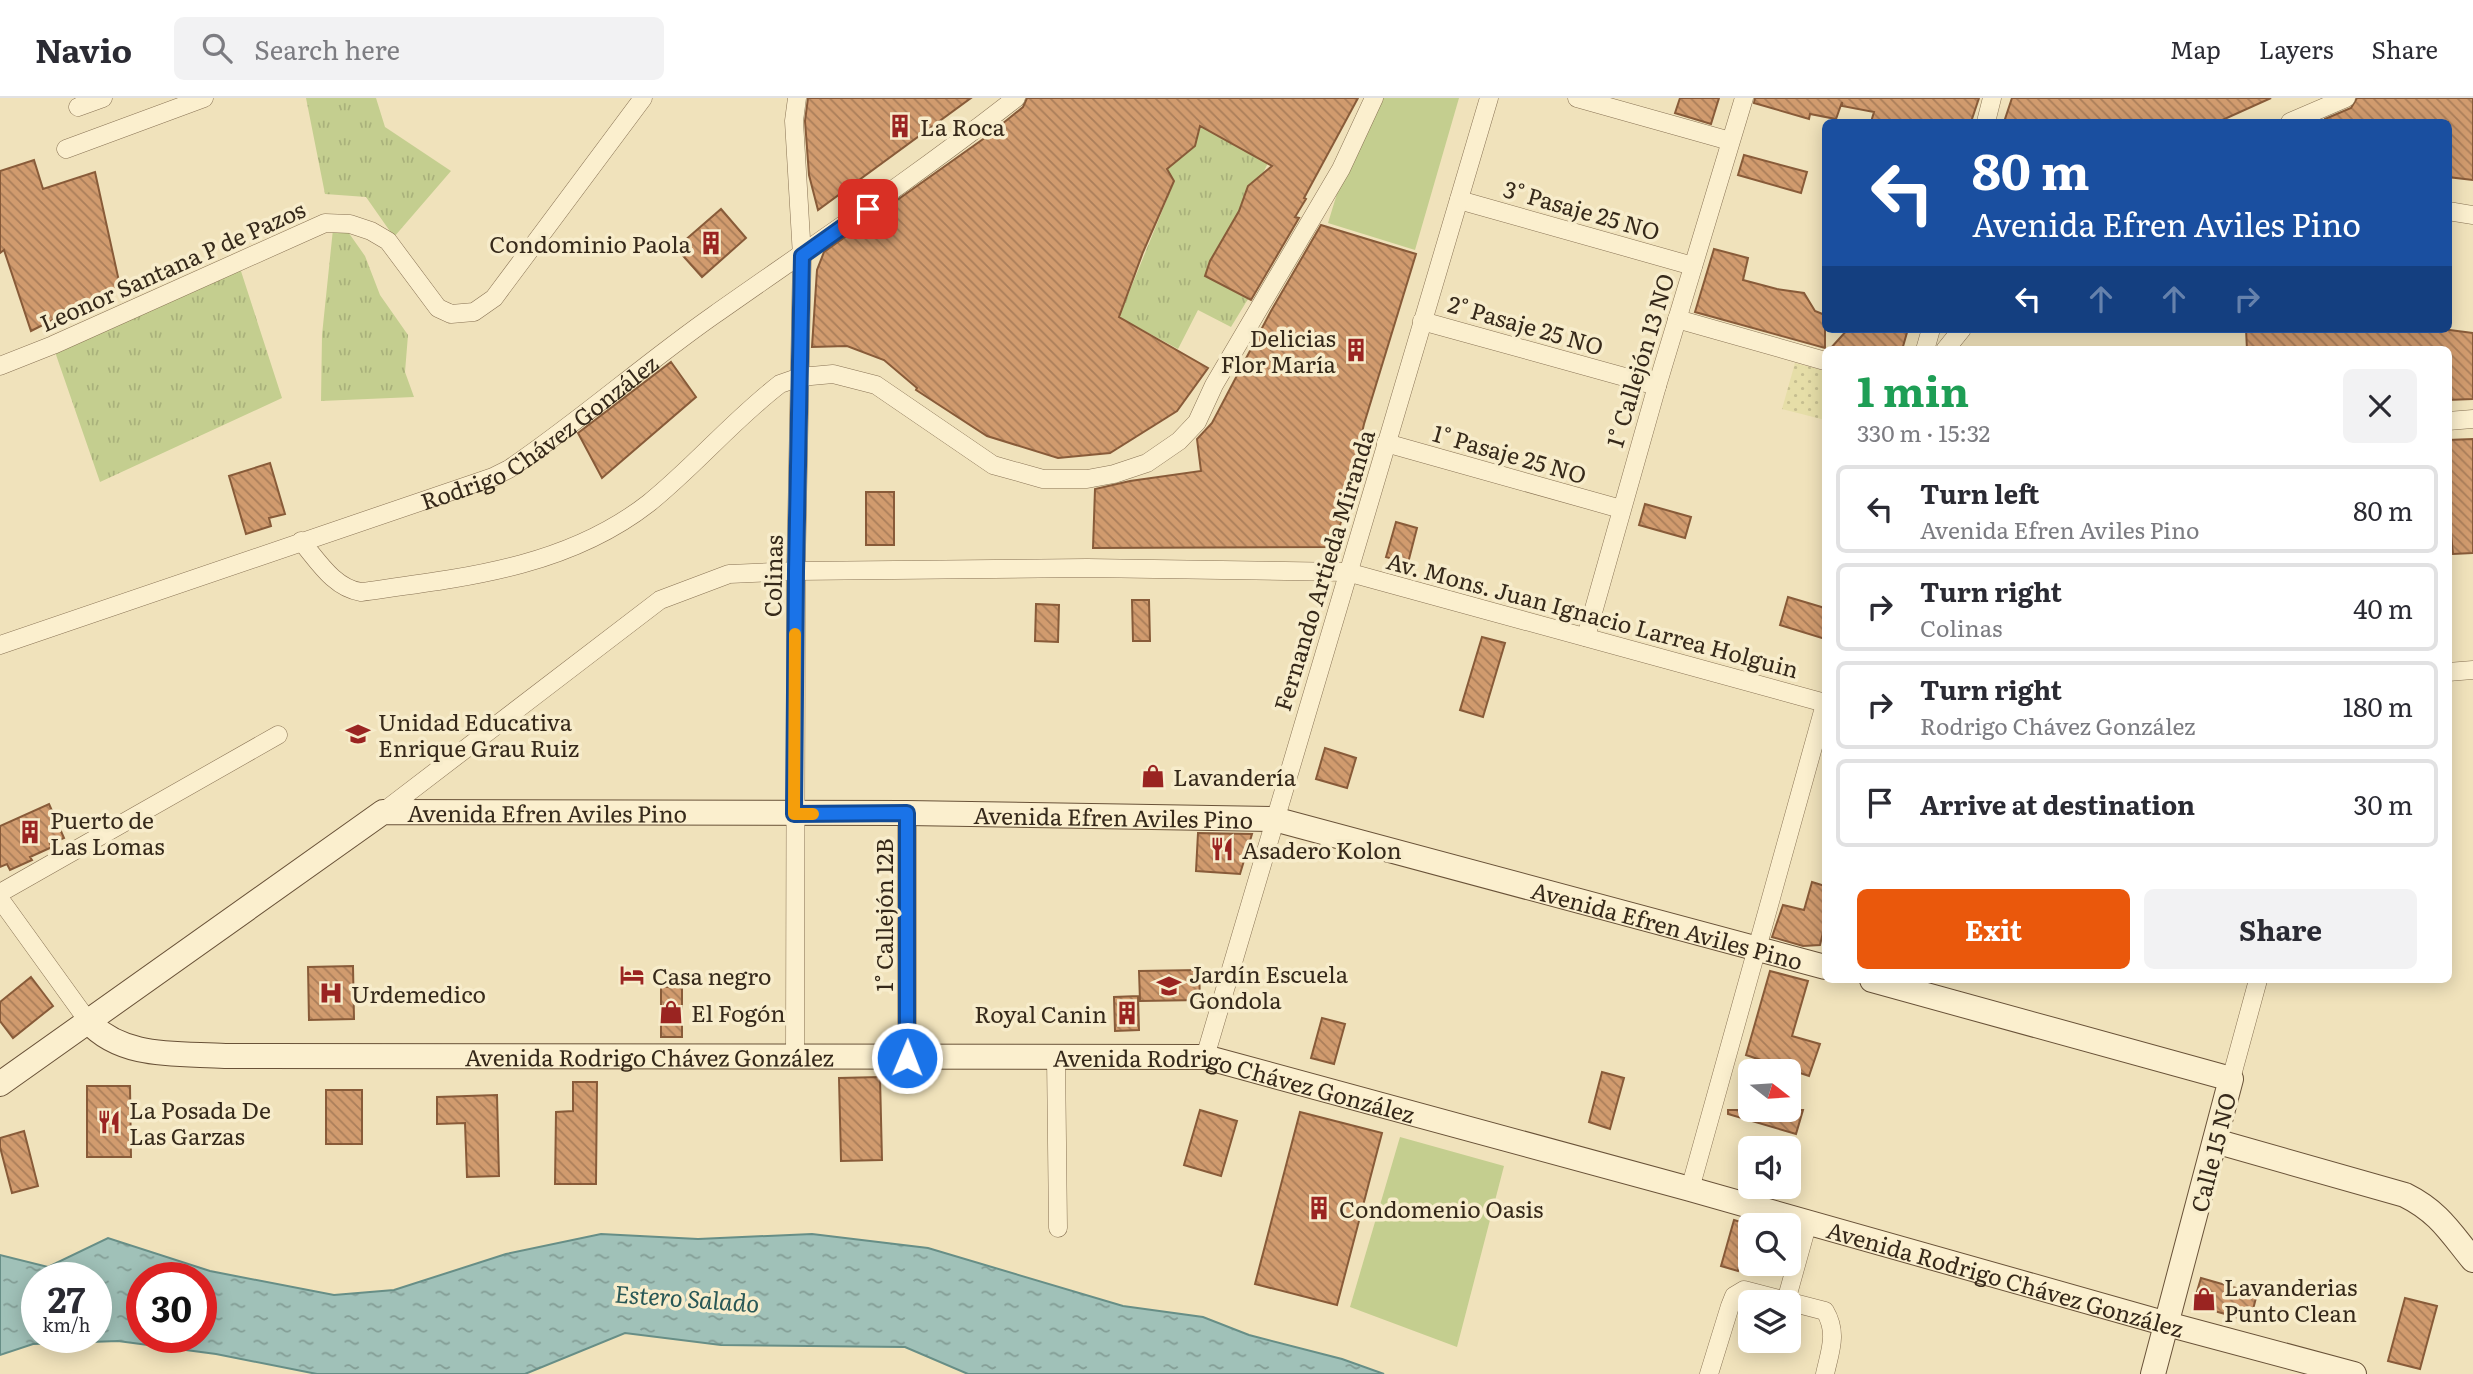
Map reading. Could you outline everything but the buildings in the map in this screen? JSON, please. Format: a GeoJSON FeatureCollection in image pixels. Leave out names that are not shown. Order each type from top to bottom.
{"type":"FeatureCollection","features":[{"type":"Feature","properties":{"kind":"street"},"geometry":{"type":"LineString","coordinates":[[78,107],[103,98]]}},
{"type":"Feature","properties":{"kind":"street"},"geometry":{"type":"LineString","coordinates":[[66,149],[204,98]]}},
{"type":"Feature","properties":{"kind":"street","name":"Leonor Santana P de Pazos"},"geometry":{"type":"LineString","coordinates":[[0,366],[53,345],[325,223],[350,224],[371,230],[388,241],[438,308],[451,314],[474,312],[494,298],[643,98]]}},
{"type":"Feature","properties":{"kind":"street","name":"Colinas"},"geometry":{"type":"LineString","coordinates":[[795,1055],[796,571],[802,256],[794,121],[797,98]]}},
{"type":"Feature","properties":{"kind":"street","name":"Rodrigo Chávez González"},"geometry":{"type":"LineString","coordinates":[[0,645],[493,477],[509,469],[712,317],[955,146],[1016,98]]}},
{"type":"Feature","properties":{"kind":"street"},"geometry":{"type":"LineString","coordinates":[[301,541],[334,579],[347,589],[361,592],[470,577],[536,561],[593,537],[636,512],[768,393],[787,380],[800,377],[833,374],[876,385],[993,465],[1033,478],[1087,478],[1114,474],[1147,463],[1179,441],[1197,422],[1214,385],[1276,284],[1341,169],[1374,98]]}},
{"type":"Feature","properties":{"kind":"street","name":"Fernando Artieda Miranda"},"geometry":{"type":"LineString","coordinates":[[1205,1057],[1489,98]]}},
{"type":"Feature","properties":{"kind":"street"},"geometry":{"type":"LineString","coordinates":[[1577,98],[1730,141]]}},
{"type":"Feature","properties":{"kind":"street","name":"1° Callejón 13 NO"},"geometry":{"type":"LineString","coordinates":[[1586,637],[1657,386],[1744,98]]}},
{"type":"Feature","properties":{"kind":"street"},"geometry":{"type":"LineString","coordinates":[[1987,119],[1992,98]]}},
{"type":"Feature","properties":{"kind":"street"},"geometry":{"type":"LineString","coordinates":[[2297,119],[2346,98]]}},
{"type":"Feature","properties":{"kind":"street","name":"3° Pasaje 25 NO"},"geometry":{"type":"LineString","coordinates":[[1459,200],[1693,266]]}},
{"type":"Feature","properties":{"kind":"street"},"geometry":{"type":"LineString","coordinates":[[2452,212],[2473,215]]}},
{"type":"Feature","properties":{"kind":"street"},"geometry":{"type":"LineString","coordinates":[[1677,319],[1822,360]]}},
{"type":"Feature","properties":{"kind":"street","name":"2° Pasaje 25 NO"},"geometry":{"type":"LineString","coordinates":[[1422,321],[1657,386]]}},
{"type":"Feature","properties":{"kind":"street"},"geometry":{"type":"LineString","coordinates":[[2452,421],[2473,419]]}},
{"type":"Feature","properties":{"kind":"street","name":"1° Pasaje 25 NO"},"geometry":{"type":"LineString","coordinates":[[1386,443],[1621,509]]}},
{"type":"Feature","properties":{"kind":"street","name":"Av. Mons. Juan Ignacio Larrea Holguin"},"geometry":{"type":"LineString","coordinates":[[383,812],[660,600],[729,574],[1087,568],[1347,572],[1822,703]]}},
{"type":"Feature","properties":{"kind":"street"},"geometry":{"type":"LineString","coordinates":[[2452,672],[2473,670]]}},
{"type":"Feature","properties":{"kind":"street"},"geometry":{"type":"LineString","coordinates":[[1690,1189],[1822,715]]}},
{"type":"Feature","properties":{"kind":"street"},"geometry":{"type":"LineString","coordinates":[[0,893],[278,735]]}},
{"type":"Feature","properties":{"kind":"street"},"geometry":{"type":"LineString","coordinates":[[0,1084],[383,812]]}},
{"type":"Feature","properties":{"kind":"street","name":"Avenida Efren Aviles Pino"},"geometry":{"type":"LineString","coordinates":[[383,812],[907,813],[1274,818],[1822,966]]}},
{"type":"Feature","properties":{"kind":"street","name":"1° Callejón 12B"},"geometry":{"type":"LineString","coordinates":[[907,813],[907,1058]]}},
{"type":"Feature","properties":{"kind":"street"},"geometry":{"type":"LineString","coordinates":[[0,899],[88,1021]]}},
{"type":"Feature","properties":{"kind":"street"},"geometry":{"type":"LineString","coordinates":[[1883,983],[2231,1079]]}},
{"type":"Feature","properties":{"kind":"street","name":"Calle 15 NO"},"geometry":{"type":"LineString","coordinates":[[2153,1374],[2257,983]]}},
{"type":"Feature","properties":{"kind":"street","name":"Avenida Rodrigo Chávez González"},"geometry":{"type":"LineString","coordinates":[[88,1021],[110,1040],[136,1050],[225,1056],[1205,1057],[2350,1373]]}},
{"type":"Feature","properties":{"kind":"street"},"geometry":{"type":"LineString","coordinates":[[1056,1058],[1058,1228]]}},
{"type":"Feature","properties":{"kind":"street"},"geometry":{"type":"LineString","coordinates":[[2214,1141],[2405,1195],[2434,1213],[2473,1260]]}},
{"type":"Feature","properties":{"kind":"street"},"geometry":{"type":"LineString","coordinates":[[1789,1290],[1808,1222]]}},
{"type":"Feature","properties":{"kind":"street"},"geometry":{"type":"LineString","coordinates":[[1709,1374],[1734,1296],[1738,1294]]}},
{"type":"Feature","properties":{"kind":"street"},"geometry":{"type":"LineString","coordinates":[[1801,1305],[1825,1311],[1832,1322],[1834,1335],[1825,1374]]}},
{"type":"Feature","properties":{"kind":"street"},"geometry":{"type":"LineString","coordinates":[[2302,1374],[2350,1373]]}},
{"type":"Feature","properties":{"kind":"shaded area"},"geometry":{"type":"Polygon","coordinates":[[[1795,363],[1822,370],[1822,419],[1782,409],[1795,363]]]}},
{"type":"Feature","properties":{"kind":"green space"},"geometry":{"type":"Polygon","coordinates":[[[306,98],[376,98],[385,127],[451,171],[394,237],[366,197],[325,194],[306,98]]]}},
{"type":"Feature","properties":{"kind":"green space"},"geometry":{"type":"Polygon","coordinates":[[[1379,98],[1459,98],[1415,250],[1328,223],[1343,174],[1379,98]]]}},
{"type":"Feature","properties":{"kind":"green space"},"geometry":{"type":"Polygon","coordinates":[[[1200,126],[1268,163],[1263,173],[1248,186],[1238,222],[1206,276],[1248,299],[1231,327],[1198,310],[1178,349],[1119,317],[1174,182],[1167,169],[1195,146],[1200,126]]]}},
{"type":"Feature","properties":{"kind":"green space"},"geometry":{"type":"Polygon","coordinates":[[[333,229],[346,229],[365,256],[380,295],[408,335],[405,372],[414,397],[321,401],[322,335],[333,229]]]}},
{"type":"Feature","properties":{"kind":"green space"},"geometry":{"type":"Polygon","coordinates":[[[239,265],[282,398],[100,482],[54,349],[239,265]]]}},
{"type":"Feature","properties":{"kind":"green space"},"geometry":{"type":"Polygon","coordinates":[[[1400,1137],[1504,1166],[1457,1347],[1350,1307],[1400,1137]]]}},
{"type":"Feature","properties":{"kind":"water","name":"Estero Salado"},"geometry":{"type":"Polygon","coordinates":[[[601,1234],[698,1239],[812,1234],[928,1248],[1123,1306],[1203,1317],[1249,1335],[1342,1359],[1384,1374],[968,1374],[905,1347],[721,1345],[625,1333],[525,1374],[317,1374],[208,1353],[217,1353],[217,1272],[334,1295],[394,1290],[506,1254],[601,1234]]]}},
{"type":"Feature","properties":{"kind":"water"},"geometry":{"type":"Polygon","coordinates":[[[108,1238],[182,1262],[126,1262],[126,1342],[112,1341],[112,1262],[58,1262],[108,1238]]]}},
{"type":"Feature","properties":{"kind":"water"},"geometry":{"type":"Polygon","coordinates":[[[0,1255],[28,1262],[21,1262],[21,1348],[0,1355],[0,1255]]]}},
{"type":"Feature","properties":{"kind":"slow traffic"},"geometry":{"type":"LineString","coordinates":[[795,634],[794,814],[813,814]]}},
{"type":"Feature","properties":{"kind":"place","name":"La Roca"},"geometry":{"type":"Point","coordinates":[900,126]}},
{"type":"Feature","properties":{"kind":"place","name":"Condominio Paola"},"geometry":{"type":"Point","coordinates":[711,243]}},
{"type":"Feature","properties":{"kind":"place","name":"Delicias Flor María"},"geometry":{"type":"Point","coordinates":[1356,350]}},
{"type":"Feature","properties":{"kind":"place","name":"Unidad Educativa Enrique Grau Ruiz"},"geometry":{"type":"Point","coordinates":[358,734]}},
{"type":"Feature","properties":{"kind":"place","name":"Lavandería"},"geometry":{"type":"Point","coordinates":[1153,776]}},
{"type":"Feature","properties":{"kind":"place","name":"Puerto de Las Lomas"},"geometry":{"type":"Point","coordinates":[30,832]}},
{"type":"Feature","properties":{"kind":"place","name":"Asadero Kolon"},"geometry":{"type":"Point","coordinates":[1222,849]}},
{"type":"Feature","properties":{"kind":"place","name":"Casa negro"},"geometry":{"type":"Point","coordinates":[632,975]}},
{"type":"Feature","properties":{"kind":"place","name":"Jardín Escuela Gondola"},"geometry":{"type":"Point","coordinates":[1169,986]}},
{"type":"Feature","properties":{"kind":"place","name":"Urdemedico"},"geometry":{"type":"Point","coordinates":[331,993]}},
{"type":"Feature","properties":{"kind":"place","name":"El Fogón"},"geometry":{"type":"Point","coordinates":[671,1012]}},
{"type":"Feature","properties":{"kind":"place","name":"Royal Canin"},"geometry":{"type":"Point","coordinates":[1127,1013]}},
{"type":"Feature","properties":{"kind":"place","name":"La Posada De Las Garzas"},"geometry":{"type":"Point","coordinates":[109,1122]}},
{"type":"Feature","properties":{"kind":"place","name":"Condomenio Oasis"},"geometry":{"type":"Point","coordinates":[1319,1208]}},
{"type":"Feature","properties":{"kind":"place","name":"Lavanderias Punto Clean"},"geometry":{"type":"Point","coordinates":[2204,1299]}},
{"type":"Feature","properties":{"kind":"route"},"geometry":{"type":"LineString","coordinates":[[868,209],[802,256],[794,814],[907,813],[907,1058]]}}]}
